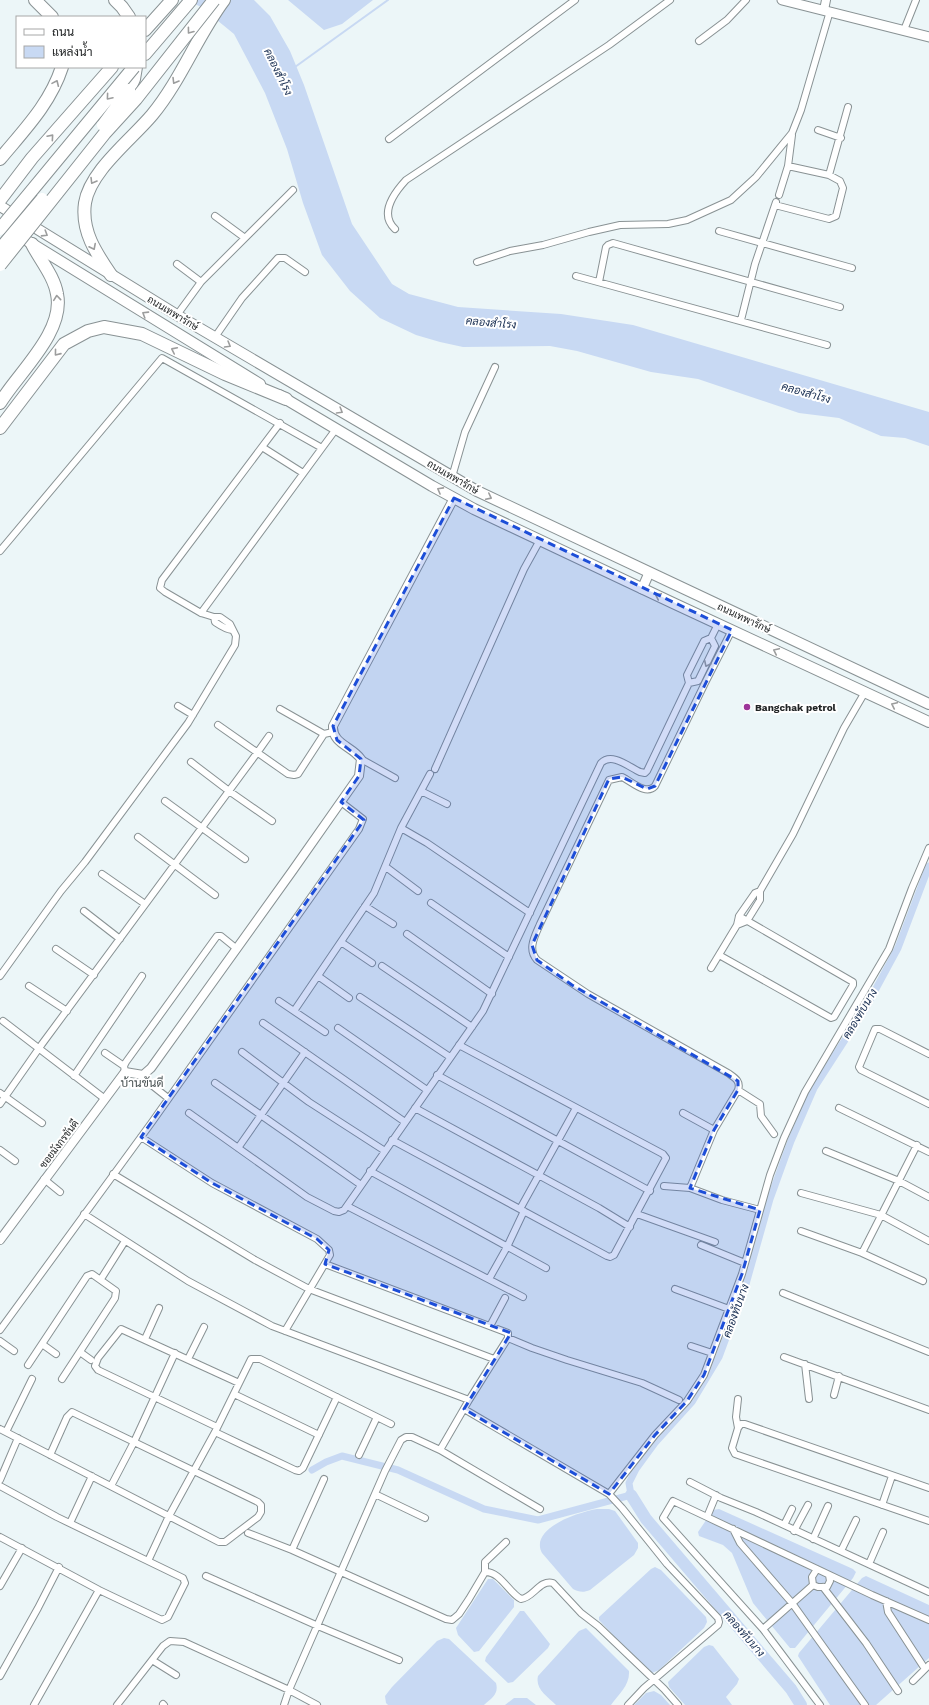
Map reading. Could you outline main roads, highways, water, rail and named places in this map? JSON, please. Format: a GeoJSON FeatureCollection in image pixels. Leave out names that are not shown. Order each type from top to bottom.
{"type":"FeatureCollection","features":[{"type":"Feature","properties":{"kind":"highway"},"geometry":{"type":"LineString","coordinates":[[35,0],[51,16]]}},
{"type":"Feature","properties":{"kind":"highway"},"geometry":{"type":"LineString","coordinates":[[115,0],[122,6],[128,16]]}},
{"type":"Feature","properties":{"kind":"highway"},"geometry":{"type":"LineString","coordinates":[[146,29],[172,0]]}},
{"type":"Feature","properties":{"kind":"highway"},"geometry":{"type":"LineString","coordinates":[[146,53],[191,0]]}},
{"type":"Feature","properties":{"kind":"highway"},"geometry":{"type":"LineString","coordinates":[[0,265],[105,133],[146,88],[214,0]]}},
{"type":"Feature","properties":{"kind":"highway"},"geometry":{"type":"LineString","coordinates":[[111,275],[93,248],[86,232],[84,215],[85,202],[89,188],[95,178],[157,109],[182,70],[202,32],[224,0]]}},
{"type":"Feature","properties":{"kind":"highway"},"geometry":{"type":"LineString","coordinates":[[0,159],[35,118],[46,102],[56,84],[62,68]]}},
{"type":"Feature","properties":{"kind":"highway"},"geometry":{"type":"LineString","coordinates":[[0,200],[32,158],[111,68]]}},
{"type":"Feature","properties":{"kind":"highway"},"geometry":{"type":"LineString","coordinates":[[0,229],[134,68]]}},
{"type":"Feature","properties":{"kind":"highway"},"geometry":{"type":"LineString","coordinates":[[0,249],[110,117],[129,90],[135,68]]}},
{"type":"Feature","properties":{"kind":"highway"},"geometry":{"type":"LineString","coordinates":[[0,185],[32,158]]}},
{"type":"Feature","properties":{"kind":"highway"},"geometry":{"type":"LineString","coordinates":[[0,403],[8,390],[45,342],[53,326],[58,310],[57,294],[53,281],[32,244]]}},
{"type":"Feature","properties":{"kind":"highway"},"geometry":{"type":"LineString","coordinates":[[0,428],[64,344],[88,331],[104,326],[142,334],[225,374],[286,399]]}},
{"type":"Feature","properties":{"kind":"main road"},"geometry":{"type":"LineString","coordinates":[[782,0],[827,10],[929,37]]}},
{"type":"Feature","properties":{"kind":"main road","name":"ถนนเทพารักษ์"},"geometry":{"type":"LineString","coordinates":[[0,206],[177,315],[452,477],[502,504],[929,704]]}},
{"type":"Feature","properties":{"kind":"main road","name":"ถนนเทพารักษ์"},"geometry":{"type":"LineString","coordinates":[[0,224],[223,362],[454,498],[718,624],[929,722]]}},
{"type":"Feature","properties":{"kind":"main road"},"geometry":{"type":"LineString","coordinates":[[642,588],[649,573]]}},
{"type":"Feature","properties":{"kind":"water","name":"คลองสำโรง"},"geometry":{"type":"Polygon","coordinates":[[[187,0],[254,0],[270,16],[290,51],[304,85],[352,224],[392,284],[409,294],[458,307],[561,314],[633,325],[929,412],[929,446],[905,438],[881,436],[839,418],[799,413],[698,379],[651,372],[577,351],[550,346],[463,347],[416,335],[380,318],[350,291],[322,255],[303,203],[287,149],[265,93],[234,34],[201,7],[187,0]]]}},
{"type":"Feature","properties":{"kind":"water"},"geometry":{"type":"Polygon","coordinates":[[[288,0],[373,0],[342,24],[324,30],[288,0]]]}},
{"type":"Feature","properties":{"kind":"water"},"geometry":{"type":"Polygon","coordinates":[[[597,1509],[609,1509],[615,1511],[638,1543],[638,1548],[634,1555],[590,1590],[585,1592],[579,1591],[573,1589],[542,1553],[540,1544],[543,1536],[549,1529],[558,1523],[579,1514],[597,1509]]]}},
{"type":"Feature","properties":{"kind":"water"},"geometry":{"type":"Polygon","coordinates":[[[719,1509],[853,1569],[856,1572],[853,1578],[795,1648],[790,1648],[753,1603],[732,1553],[723,1545],[699,1536],[698,1532],[713,1510],[719,1509]]]}},
{"type":"Feature","properties":{"kind":"water"},"geometry":{"type":"Polygon","coordinates":[[[655,1567],[661,1570],[706,1617],[707,1622],[704,1628],[659,1670],[652,1673],[646,1670],[599,1620],[599,1617],[655,1567]]]}},
{"type":"Feature","properties":{"kind":"water"},"geometry":{"type":"Polygon","coordinates":[[[866,1576],[929,1605],[929,1658],[876,1705],[830,1705],[798,1656],[862,1578],[866,1576]]]}},
{"type":"Feature","properties":{"kind":"water"},"geometry":{"type":"Polygon","coordinates":[[[488,1579],[493,1579],[514,1600],[514,1607],[479,1651],[474,1652],[458,1635],[456,1628],[488,1579]]]}},
{"type":"Feature","properties":{"kind":"water"},"geometry":{"type":"Polygon","coordinates":[[[520,1611],[524,1611],[550,1644],[548,1648],[513,1682],[508,1683],[485,1661],[486,1657],[520,1611]]]}},
{"type":"Feature","properties":{"kind":"water"},"geometry":{"type":"Polygon","coordinates":[[[586,1628],[629,1671],[628,1681],[611,1705],[556,1705],[540,1689],[538,1685],[538,1676],[579,1631],[586,1628]]]}},
{"type":"Feature","properties":{"kind":"water"},"geometry":{"type":"Polygon","coordinates":[[[444,1638],[449,1639],[496,1683],[497,1690],[494,1696],[484,1705],[388,1705],[386,1703],[385,1696],[392,1687],[437,1641],[444,1638]]]}},
{"type":"Feature","properties":{"kind":"water"},"geometry":{"type":"Polygon","coordinates":[[[709,1645],[713,1646],[739,1679],[737,1684],[726,1697],[732,1705],[685,1705],[669,1687],[668,1682],[704,1647],[709,1645]]]}},
{"type":"Feature","properties":{"kind":"water"},"geometry":{"type":"Polygon","coordinates":[[[654,1691],[661,1695],[670,1705],[634,1705],[646,1693],[654,1691]]]}},
{"type":"Feature","properties":{"kind":"water"},"geometry":{"type":"Polygon","coordinates":[[[514,1698],[527,1698],[536,1705],[505,1705],[514,1698]]]}},
{"type":"Feature","properties":{"kind":"waterway"},"geometry":{"type":"LineString","coordinates":[[295,67],[388,0]]}},
{"type":"Feature","properties":{"kind":"waterway","name":"คลองทับนาง"},"geometry":{"type":"LineString","coordinates":[[312,1470],[326,1462],[342,1456],[398,1470],[484,1509],[538,1520],[631,1495],[629,1483],[636,1469],[655,1443],[692,1402],[719,1357],[746,1284],[770,1199],[791,1141],[814,1088],[865,1009],[898,948],[929,866]]}},
{"type":"Feature","properties":{"kind":"waterway","name":"คลองทับนาง"},"geometry":{"type":"LineString","coordinates":[[631,1495],[646,1519],[791,1689],[801,1705]]}},
{"type":"Feature","properties":{"kind":"place","name":"Bangchak petrol"},"geometry":{"type":"Point","coordinates":[747,707]}},
{"type":"Feature","properties":{"kind":"district","name":"บ้านขันดี"},"geometry":{"type":"Point","coordinates":[142,1083]}}]}
